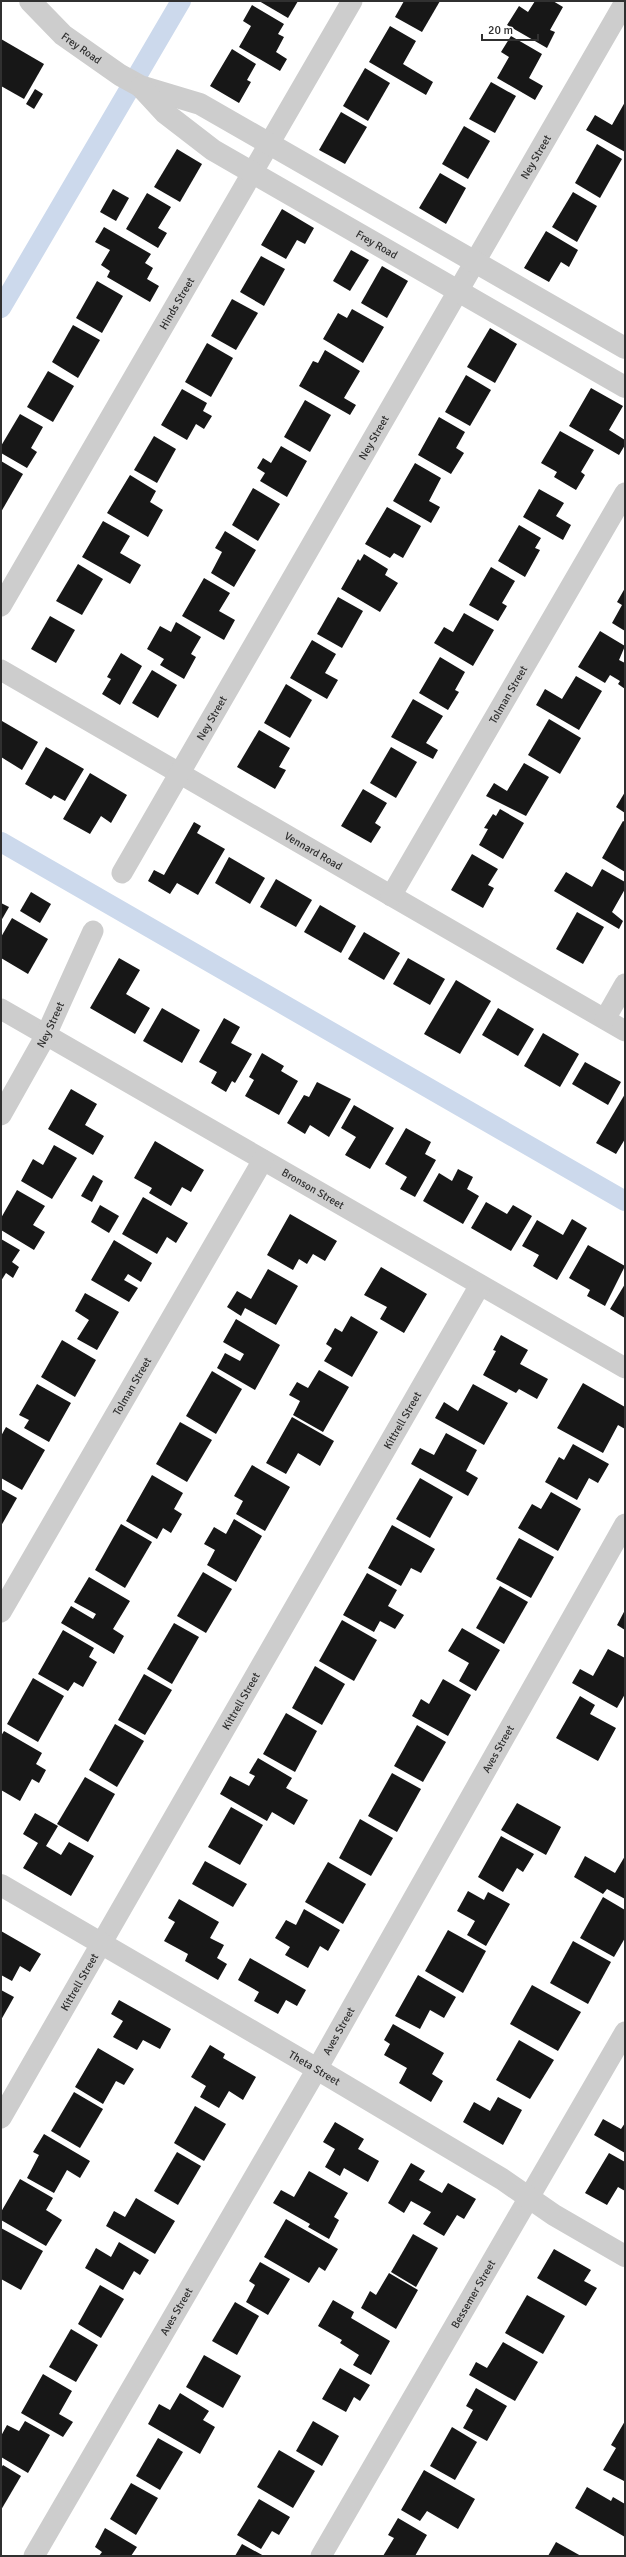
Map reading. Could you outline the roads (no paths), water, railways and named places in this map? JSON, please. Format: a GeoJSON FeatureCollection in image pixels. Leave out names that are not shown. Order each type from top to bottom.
{"type":"FeatureCollection","features":[{"type":"Feature","properties":{"kind":"street","name":"Frey Road"},"geometry":{"type":"LineString","coordinates":[[30,1],[64,35],[120,75],[140,86],[200,104],[269,142],[625,348]]}},
{"type":"Feature","properties":{"kind":"street","name":"Hinds Street"},"geometry":{"type":"LineString","coordinates":[[1,606],[352,1]]}},
{"type":"Feature","properties":{"kind":"street","name":"Ney Street"},"geometry":{"type":"LineString","coordinates":[[122,872],[625,2]]}},
{"type":"Feature","properties":{"kind":"street","name":"Frey Road"},"geometry":{"type":"LineString","coordinates":[[140,86],[165,113],[212,150],[625,387]]}},
{"type":"Feature","properties":{"kind":"street","name":"Tolman Street"},"geometry":{"type":"LineString","coordinates":[[391,896],[625,493]]}},
{"type":"Feature","properties":{"kind":"street","name":"Vennard Road"},"geometry":{"type":"LineString","coordinates":[[1,670],[625,1031]]}},
{"type":"Feature","properties":{"kind":"street","name":"Ney Street"},"geometry":{"type":"LineString","coordinates":[[1,1115],[46,1036],[93,931]]}},
{"type":"Feature","properties":{"kind":"street"},"geometry":{"type":"LineString","coordinates":[[604,1019],[625,984]]}},
{"type":"Feature","properties":{"kind":"street","name":"Bronson Street"},"geometry":{"type":"LineString","coordinates":[[1,1009],[625,1368]]}},
{"type":"Feature","properties":{"kind":"street","name":"Tolman Street"},"geometry":{"type":"LineString","coordinates":[[1,1612],[263,1160]]}},
{"type":"Feature","properties":{"kind":"street","name":"Kittrell Street"},"geometry":{"type":"LineString","coordinates":[[1,2118],[480,1285]]}},
{"type":"Feature","properties":{"kind":"street","name":"Aves Street"},"geometry":{"type":"LineString","coordinates":[[34,2556],[318,2069],[625,1524]]}},
{"type":"Feature","properties":{"kind":"street","name":"Theta Street"},"geometry":{"type":"LineString","coordinates":[[1,1885],[318,2069],[528,2196],[554,2215],[625,2256]]}},
{"type":"Feature","properties":{"kind":"street","name":"Bessemer Street"},"geometry":{"type":"LineString","coordinates":[[321,2556],[528,2196],[625,2032]]}},
{"type":"Feature","properties":{"kind":"waterway"},"geometry":{"type":"LineString","coordinates":[[1,308],[181,1]]}},
{"type":"Feature","properties":{"kind":"waterway"},"geometry":{"type":"LineString","coordinates":[[1,842],[625,1201]]}}]}
